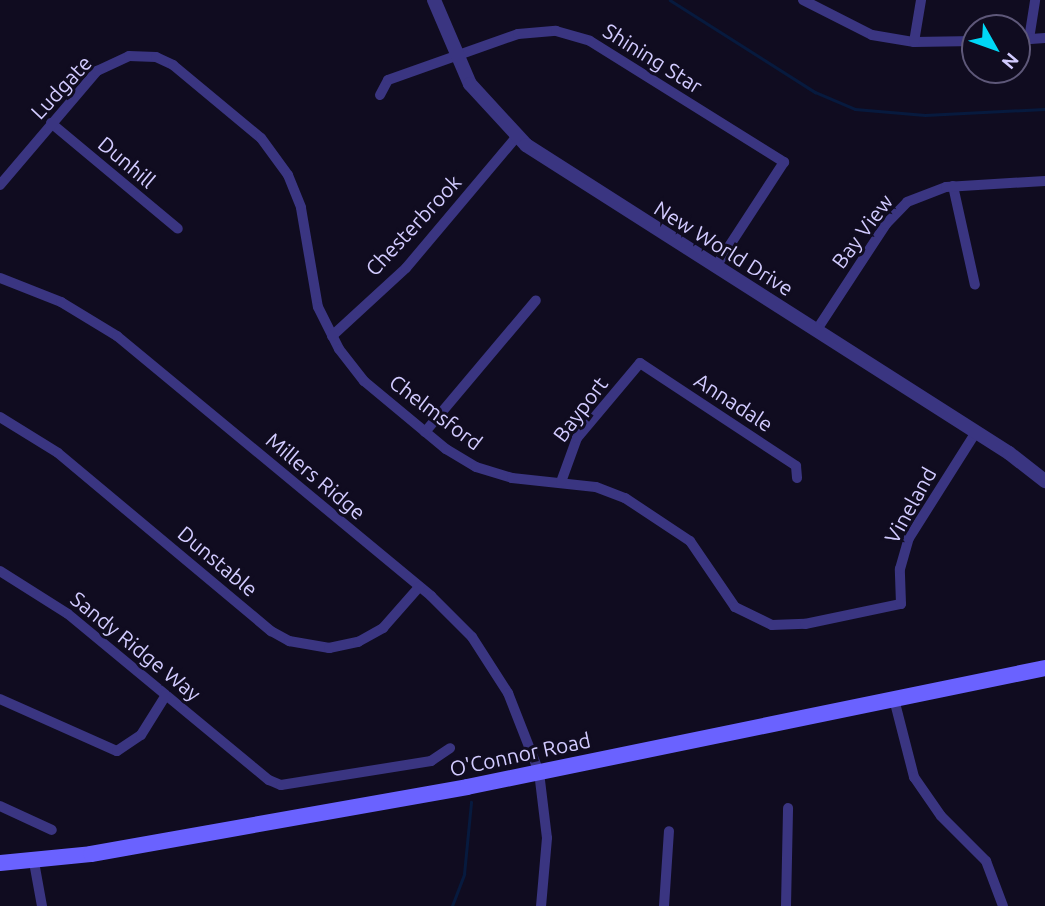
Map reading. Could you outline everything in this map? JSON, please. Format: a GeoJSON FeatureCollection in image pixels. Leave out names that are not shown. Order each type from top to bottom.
{"type":"FeatureCollection","features":[{"type":"Feature","properties":{"kind":"main road","name":"O'Connor Road"},"geometry":{"type":"LineString","coordinates":[[0,863],[34,862],[539,772],[1045,668]]}},
{"type":"Feature","properties":{"kind":"street","name":"New World Drive"},"geometry":{"type":"LineString","coordinates":[[434,0],[456,55],[479,96],[517,136],[715,268],[976,432],[1045,481]]}},
{"type":"Feature","properties":{"kind":"street"},"geometry":{"type":"LineString","coordinates":[[803,0],[872,36],[914,42],[961,41]]}},
{"type":"Feature","properties":{"kind":"street"},"geometry":{"type":"LineString","coordinates":[[914,42],[921,0]]}},
{"type":"Feature","properties":{"kind":"street"},"geometry":{"type":"LineString","coordinates":[[1031,26],[1035,0]]}},
{"type":"Feature","properties":{"kind":"street","name":"Shining Star"},"geometry":{"type":"LineString","coordinates":[[380,95],[388,80],[531,31],[579,36],[784,162],[715,268]]}},
{"type":"Feature","properties":{"kind":"street","name":"Ludgate"},"geometry":{"type":"LineString","coordinates":[[0,184],[97,71],[129,56]]}},
{"type":"Feature","properties":{"kind":"street","name":"Chelmsford"},"geometry":{"type":"LineString","coordinates":[[129,56],[156,58],[173,65],[244,122],[274,153],[301,208],[312,286],[332,336],[364,381],[459,458],[512,478],[561,482],[611,492],[683,535],[729,601],[757,620],[797,625],[901,604]]}},
{"type":"Feature","properties":{"kind":"street","name":"Dunhill"},"geometry":{"type":"LineString","coordinates":[[51,124],[178,229]]}},
{"type":"Feature","properties":{"kind":"street","name":"Chesterbrook"},"geometry":{"type":"LineString","coordinates":[[332,336],[406,268],[517,136]]}},
{"type":"Feature","properties":{"kind":"street","name":"Bay View"},"geometry":{"type":"LineString","coordinates":[[816,331],[895,212],[924,192],[953,186],[1045,181]]}},
{"type":"Feature","properties":{"kind":"street"},"geometry":{"type":"LineString","coordinates":[[953,186],[975,285]]}},
{"type":"Feature","properties":{"kind":"street","name":"Millers Ridge"},"geometry":{"type":"LineString","coordinates":[[0,278],[61,302],[117,336],[419,587],[472,637],[491,664],[526,731],[539,772],[547,838],[541,906]]}},
{"type":"Feature","properties":{"kind":"street"},"geometry":{"type":"LineString","coordinates":[[425,432],[536,300]]}},
{"type":"Feature","properties":{"kind":"street","name":"Annadale"},"geometry":{"type":"LineString","coordinates":[[640,363],[796,466],[797,478]]}},
{"type":"Feature","properties":{"kind":"street","name":"Bayport"},"geometry":{"type":"LineString","coordinates":[[561,482],[577,438],[640,363]]}},
{"type":"Feature","properties":{"kind":"street","name":"Dunstable"},"geometry":{"type":"LineString","coordinates":[[0,417],[58,453],[271,631],[289,641],[329,648],[358,642],[390,621],[419,587]]}},
{"type":"Feature","properties":{"kind":"street","name":"Vineland"},"geometry":{"type":"LineString","coordinates":[[901,604],[900,569],[909,538],[976,432]]}},
{"type":"Feature","properties":{"kind":"street","name":"Sandy Ridge Way"},"geometry":{"type":"LineString","coordinates":[[0,570],[68,614],[166,695],[240,763],[269,780],[292,786],[431,761],[450,748]]}},
{"type":"Feature","properties":{"kind":"street"},"geometry":{"type":"LineString","coordinates":[[0,699],[117,751],[141,735],[166,695]]}},
{"type":"Feature","properties":{"kind":"street"},"geometry":{"type":"LineString","coordinates":[[894,699],[914,777],[936,810],[986,860],[1003,906]]}},
{"type":"Feature","properties":{"kind":"street"},"geometry":{"type":"LineString","coordinates":[[0,806],[52,830]]}},
{"type":"Feature","properties":{"kind":"street"},"geometry":{"type":"LineString","coordinates":[[786,906],[788,808]]}},
{"type":"Feature","properties":{"kind":"street"},"geometry":{"type":"LineString","coordinates":[[664,906],[669,831]]}},
{"type":"Feature","properties":{"kind":"street"},"geometry":{"type":"LineString","coordinates":[[34,862],[42,906]]}},
{"type":"Feature","properties":{"kind":"waterway"},"geometry":{"type":"LineString","coordinates":[[670,0],[815,92],[855,109],[925,115],[1045,109]]}},
{"type":"Feature","properties":{"kind":"waterway"},"geometry":{"type":"LineString","coordinates":[[452,906],[464,874],[471,802]]}}]}
